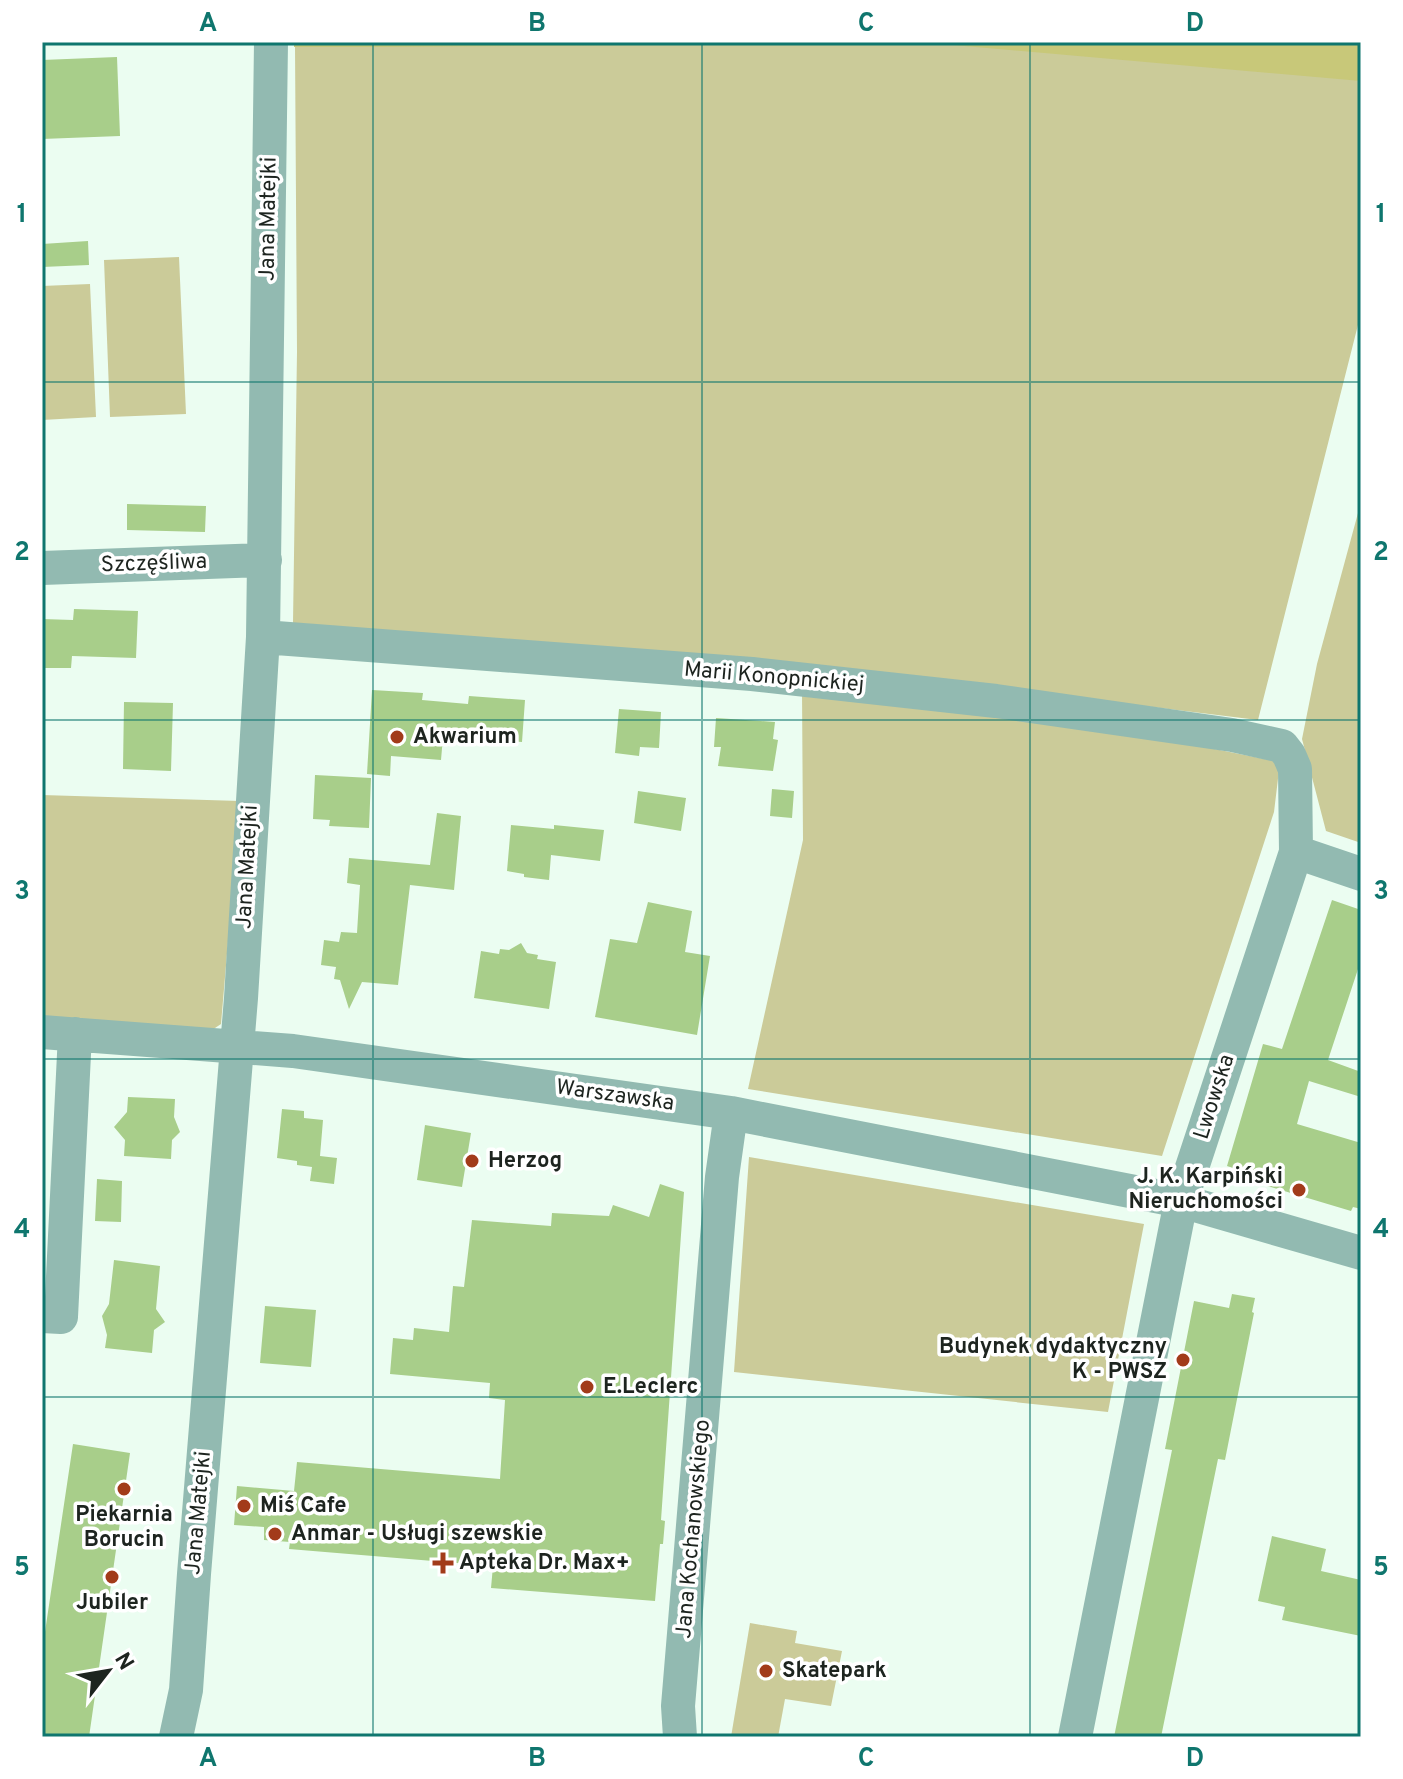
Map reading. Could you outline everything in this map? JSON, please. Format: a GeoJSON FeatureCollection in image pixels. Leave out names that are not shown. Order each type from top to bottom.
{"type":"FeatureCollection","features":[{"type":"Feature","properties":{"kind":"street","name":"Jana Matejki"},"geometry":{"type":"LineString","coordinates":[[176,1737],[186,1690],[237,1045],[263,637],[271,42]]}},
{"type":"Feature","properties":{"kind":"street","name":"Szczęśliwa"},"geometry":{"type":"LineString","coordinates":[[42,568],[265,560]]}},
{"type":"Feature","properties":{"kind":"street","name":"Marii Konopnickiej"},"geometry":{"type":"LineString","coordinates":[[263,637],[767,675],[996,701],[1232,735],[1282,746]]}},
{"type":"Feature","properties":{"kind":"street","name":"Lwowska"},"geometry":{"type":"LineString","coordinates":[[1075,1737],[1181,1201],[1296,852],[1295,769],[1282,746]]}},
{"type":"Feature","properties":{"kind":"street"},"geometry":{"type":"LineString","coordinates":[[1296,852],[1361,874]]}},
{"type":"Feature","properties":{"kind":"street","name":"Warszawska"},"geometry":{"type":"LineString","coordinates":[[58,1033],[237,1045],[341,1057],[731,1113],[1181,1201],[1361,1253]]}},
{"type":"Feature","properties":{"kind":"street"},"geometry":{"type":"LineString","coordinates":[[42,1316],[61,1317],[58,1033]]}},
{"type":"Feature","properties":{"kind":"street","name":"Jana Kochanowskiego"},"geometry":{"type":"LineString","coordinates":[[662,1737],[679,1721],[722,1177],[731,1113]]}},
{"type":"Feature","properties":{"kind":"street","name":"Jana Matejki"},"geometry":{"type":"LineString","coordinates":[[186,1690],[192,1737]]}},
{"type":"Feature","properties":{"kind":"green space"},"geometry":{"type":"Polygon","coordinates":[[[928,42],[1361,79],[1361,313],[1258,720],[777,661],[293,623],[297,352],[295,46],[928,42]]]}},
{"type":"Feature","properties":{"kind":"green space"},"geometry":{"type":"Polygon","coordinates":[[[179,257],[186,414],[110,417],[104,260],[179,257]]]}},
{"type":"Feature","properties":{"kind":"green space"},"geometry":{"type":"Polygon","coordinates":[[[90,284],[96,417],[42,420],[42,286],[90,284]]]}},
{"type":"Feature","properties":{"kind":"green space"},"geometry":{"type":"Polygon","coordinates":[[[1361,502],[1361,843],[1326,831],[1302,739],[1317,664],[1361,502]]]}},
{"type":"Feature","properties":{"kind":"green space"},"geometry":{"type":"Polygon","coordinates":[[[802,690],[1125,731],[1280,762],[1274,812],[1162,1156],[748,1089],[803,840],[802,690]]]}},
{"type":"Feature","properties":{"kind":"green space"},"geometry":{"type":"Polygon","coordinates":[[[42,795],[240,801],[221,1024],[212,1030],[42,1024],[42,795]]]}},
{"type":"Feature","properties":{"kind":"green space"},"geometry":{"type":"Polygon","coordinates":[[[749,1157],[1144,1224],[1108,1412],[734,1372],[749,1157]]]}},
{"type":"Feature","properties":{"kind":"green space","name":"Skatepark"},"geometry":{"type":"Polygon","coordinates":[[[750,1623],[797,1631],[795,1643],[842,1651],[831,1706],[785,1699],[778,1737],[731,1737],[750,1623]]]}},
{"type":"Feature","properties":{"kind":"shaded area"},"geometry":{"type":"Polygon","coordinates":[[[294,42],[1361,42],[1361,81],[930,43],[294,47],[294,42]]]}},
{"type":"Feature","properties":{"kind":"building"},"geometry":{"type":"Polygon","coordinates":[[[117,57],[120,136],[42,139],[42,60],[117,57]]]}},
{"type":"Feature","properties":{"kind":"building"},"geometry":{"type":"Polygon","coordinates":[[[88,241],[89,265],[42,267],[42,244],[88,241]]]}},
{"type":"Feature","properties":{"kind":"building"},"geometry":{"type":"Polygon","coordinates":[[[127,504],[206,506],[205,532],[127,530],[127,504]]]}},
{"type":"Feature","properties":{"kind":"building"},"geometry":{"type":"Polygon","coordinates":[[[74,609],[138,611],[136,658],[72,656],[71,668],[42,668],[42,619],[73,620],[74,609]]]}},
{"type":"Feature","properties":{"kind":"building"},"geometry":{"type":"Polygon","coordinates":[[[372,690],[423,693],[422,700],[468,704],[469,696],[525,700],[522,742],[443,737],[441,760],[391,756],[390,776],[367,774],[372,690]]]}},
{"type":"Feature","properties":{"kind":"building"},"geometry":{"type":"Polygon","coordinates":[[[124,702],[173,703],[171,771],[123,769],[124,702]]]}},
{"type":"Feature","properties":{"kind":"building"},"geometry":{"type":"Polygon","coordinates":[[[619,709],[661,712],[659,748],[640,747],[639,756],[615,753],[619,709]]]}},
{"type":"Feature","properties":{"kind":"building"},"geometry":{"type":"Polygon","coordinates":[[[716,718],[775,722],[773,739],[778,740],[773,771],[718,766],[721,747],[714,747],[716,718]]]}},
{"type":"Feature","properties":{"kind":"building"},"geometry":{"type":"Polygon","coordinates":[[[315,775],[371,778],[369,828],[329,826],[330,820],[313,819],[315,775]]]}},
{"type":"Feature","properties":{"kind":"building"},"geometry":{"type":"Polygon","coordinates":[[[772,789],[794,791],[792,818],[770,816],[772,789]]]}},
{"type":"Feature","properties":{"kind":"building"},"geometry":{"type":"Polygon","coordinates":[[[638,791],[686,798],[681,831],[634,823],[638,791]]]}},
{"type":"Feature","properties":{"kind":"building"},"geometry":{"type":"Polygon","coordinates":[[[437,813],[461,816],[454,890],[410,885],[398,985],[362,982],[349,1009],[340,980],[334,979],[336,967],[321,965],[324,940],[339,942],[341,932],[357,933],[360,885],[347,883],[349,858],[430,865],[437,813]]]}},
{"type":"Feature","properties":{"kind":"building"},"geometry":{"type":"Polygon","coordinates":[[[511,825],[604,830],[600,861],[551,855],[549,880],[507,871],[511,825]]]}},
{"type":"Feature","properties":{"kind":"building"},"geometry":{"type":"Polygon","coordinates":[[[1332,900],[1361,910],[1361,960],[1328,1060],[1361,1072],[1361,1097],[1309,1081],[1297,1124],[1361,1143],[1361,1209],[1353,1207],[1351,1211],[1237,1177],[1239,1170],[1227,1166],[1263,1044],[1282,1049],[1332,900]]]}},
{"type":"Feature","properties":{"kind":"building"},"geometry":{"type":"Polygon","coordinates":[[[648,902],[692,911],[685,952],[710,956],[697,1035],[595,1017],[610,939],[637,943],[648,902]]]}},
{"type":"Feature","properties":{"kind":"building"},"geometry":{"type":"Polygon","coordinates":[[[521,943],[527,953],[538,955],[537,959],[556,962],[549,1009],[474,998],[481,951],[499,954],[500,949],[509,950],[521,943]]]}},
{"type":"Feature","properties":{"kind":"building"},"geometry":{"type":"Polygon","coordinates":[[[128,1097],[175,1099],[174,1117],[180,1132],[172,1140],[171,1159],[124,1156],[125,1140],[114,1127],[127,1112],[128,1097]]]}},
{"type":"Feature","properties":{"kind":"building"},"geometry":{"type":"Polygon","coordinates":[[[282,1109],[304,1111],[304,1118],[323,1120],[320,1156],[337,1158],[334,1184],[310,1181],[312,1167],[277,1158],[282,1109]]]}},
{"type":"Feature","properties":{"kind":"building"},"geometry":{"type":"Polygon","coordinates":[[[425,1125],[471,1133],[462,1187],[417,1180],[425,1125]]]}},
{"type":"Feature","properties":{"kind":"building"},"geometry":{"type":"Polygon","coordinates":[[[97,1179],[122,1181],[121,1222],[95,1221],[97,1179]]]}},
{"type":"Feature","properties":{"kind":"building"},"geometry":{"type":"Polygon","coordinates":[[[660,1184],[684,1192],[661,1520],[665,1521],[655,1601],[491,1588],[493,1566],[289,1549],[290,1542],[264,1540],[264,1527],[234,1525],[237,1486],[294,1491],[297,1462],[500,1479],[505,1400],[489,1398],[490,1383],[390,1374],[393,1338],[413,1340],[414,1328],[449,1332],[453,1286],[464,1287],[472,1220],[551,1226],[552,1213],[609,1216],[613,1205],[649,1217],[660,1184]]]}},
{"type":"Feature","properties":{"kind":"building"},"geometry":{"type":"Polygon","coordinates":[[[114,1260],[160,1266],[156,1309],[165,1322],[154,1330],[152,1353],[105,1348],[107,1335],[102,1316],[109,1304],[114,1260]]]}},
{"type":"Feature","properties":{"kind":"building"},"geometry":{"type":"Polygon","coordinates":[[[1232,1294],[1255,1298],[1254,1313],[1225,1460],[1218,1459],[1161,1737],[1114,1737],[1172,1450],[1165,1449],[1194,1301],[1229,1308],[1232,1294]]]}},
{"type":"Feature","properties":{"kind":"building"},"geometry":{"type":"Polygon","coordinates":[[[265,1306],[316,1310],[311,1367],[260,1363],[265,1306]]]}},
{"type":"Feature","properties":{"kind":"building"},"geometry":{"type":"Polygon","coordinates":[[[73,1444],[130,1453],[89,1737],[42,1737],[42,1652],[73,1444]]]}},
{"type":"Feature","properties":{"kind":"building"},"geometry":{"type":"Polygon","coordinates":[[[1272,1536],[1326,1549],[1321,1571],[1361,1580],[1361,1636],[1282,1620],[1285,1607],[1258,1601],[1272,1536]]]}},
{"type":"Feature","properties":{"kind":"place","name":"Akwarium"},"geometry":{"type":"Point","coordinates":[397,737]}},
{"type":"Feature","properties":{"kind":"place","name":"Herzog"},"geometry":{"type":"Point","coordinates":[472,1161]}},
{"type":"Feature","properties":{"kind":"place","name":"J. K. Karpiński Nieruchomości"},"geometry":{"type":"Point","coordinates":[1299,1190]}},
{"type":"Feature","properties":{"kind":"place","name":"Budynek dydaktyczny K - PWSZ"},"geometry":{"type":"Point","coordinates":[1183,1360]}},
{"type":"Feature","properties":{"kind":"place","name":"E.Leclerc"},"geometry":{"type":"Point","coordinates":[587,1387]}},
{"type":"Feature","properties":{"kind":"place","name":"Piekarnia Borucin"},"geometry":{"type":"Point","coordinates":[124,1489]}},
{"type":"Feature","properties":{"kind":"place","name":"Miś Cafe"},"geometry":{"type":"Point","coordinates":[244,1506]}},
{"type":"Feature","properties":{"kind":"place","name":"Anmar - Usługi szewskie"},"geometry":{"type":"Point","coordinates":[275,1534]}},
{"type":"Feature","properties":{"kind":"place","name":"Apteka Dr. Max+"},"geometry":{"type":"Point","coordinates":[443,1563]}},
{"type":"Feature","properties":{"kind":"place","name":"Jubiler"},"geometry":{"type":"Point","coordinates":[112,1577]}},
{"type":"Feature","properties":{"kind":"place","name":"Skatepark"},"geometry":{"type":"Point","coordinates":[766,1671]}}]}
